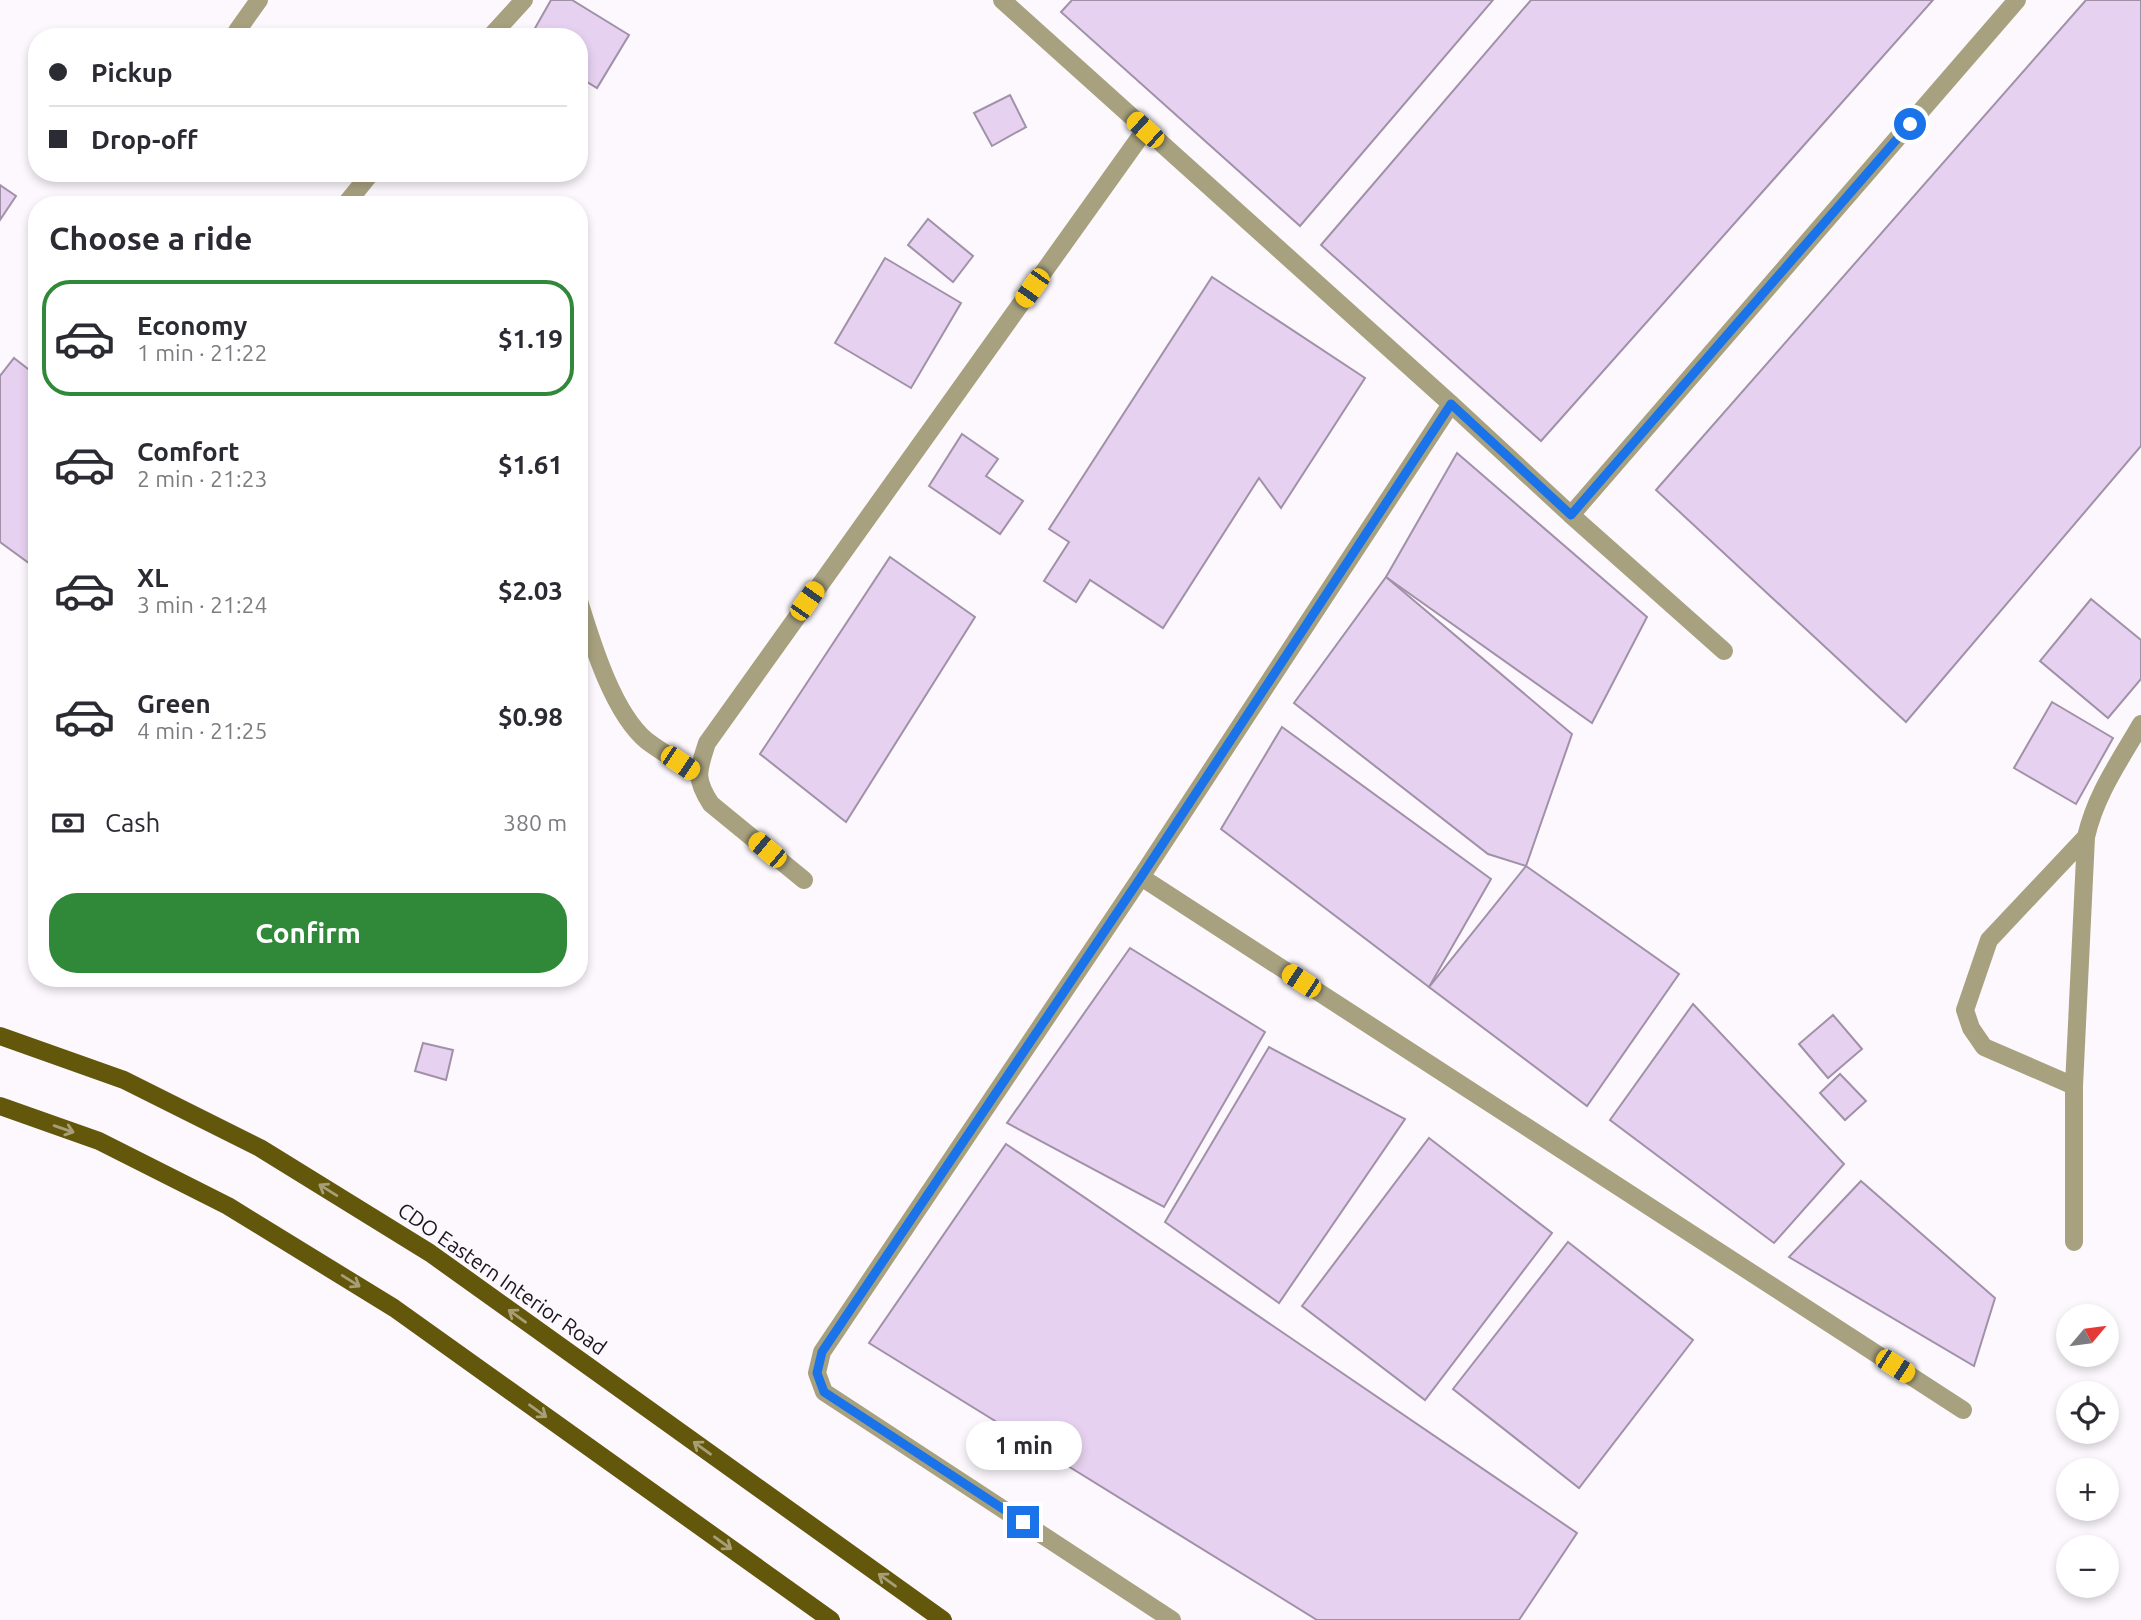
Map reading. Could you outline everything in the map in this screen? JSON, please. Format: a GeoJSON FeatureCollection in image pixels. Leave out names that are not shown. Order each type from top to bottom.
{"type":"FeatureCollection","features":[{"type":"Feature","properties":{"kind":"main road","name":"CDO Eastern Interior Road"},"geometry":{"type":"LineString","coordinates":[[0,1036],[124,1080],[260,1148],[430,1253],[943,1620]]}},
{"type":"Feature","properties":{"kind":"main road"},"geometry":{"type":"LineString","coordinates":[[0,1106],[99,1141],[228,1206],[394,1308],[831,1620]]}},
{"type":"Feature","properties":{"kind":"lane"},"geometry":{"type":"LineString","coordinates":[[239,28],[259,0]]}},
{"type":"Feature","properties":{"kind":"lane"},"geometry":{"type":"LineString","coordinates":[[498,28],[524,0]]}},
{"type":"Feature","properties":{"kind":"lane"},"geometry":{"type":"LineString","coordinates":[[1003,0],[1724,651]]}},
{"type":"Feature","properties":{"kind":"lane"},"geometry":{"type":"LineString","coordinates":[[1571,515],[2017,0]]}},
{"type":"Feature","properties":{"kind":"lane"},"geometry":{"type":"LineString","coordinates":[[804,880],[712,804],[701,788],[697,774],[707,743],[1145,130]]}},
{"type":"Feature","properties":{"kind":"lane"},"geometry":{"type":"LineString","coordinates":[[352,196],[364,182]]}},
{"type":"Feature","properties":{"kind":"lane"},"geometry":{"type":"LineString","coordinates":[[1172,1620],[824,1392],[817,1373],[822,1352],[1141,877],[1451,404]]}},
{"type":"Feature","properties":{"kind":"lane"},"geometry":{"type":"LineString","coordinates":[[588,629],[626,719],[647,740],[697,774]]}},
{"type":"Feature","properties":{"kind":"lane"},"geometry":{"type":"LineString","coordinates":[[2074,1242],[2074,1086],[2086,837],[2092,811],[2101,791],[2141,724]]}},
{"type":"Feature","properties":{"kind":"lane"},"geometry":{"type":"LineString","coordinates":[[2074,1086],[1984,1047],[1971,1028],[1965,1010],[1989,940],[2086,837]]}},
{"type":"Feature","properties":{"kind":"lane"},"geometry":{"type":"LineString","coordinates":[[1141,877],[1963,1410]]}},
{"type":"Feature","properties":{"kind":"building"},"geometry":{"type":"Polygon","coordinates":[[[551,0],[572,0],[629,35],[597,88],[588,82],[588,28],[535,28],[551,0]]]}},
{"type":"Feature","properties":{"kind":"building"},"geometry":{"type":"Polygon","coordinates":[[[1072,0],[1493,0],[1300,226],[1061,12],[1072,0]]]}},
{"type":"Feature","properties":{"kind":"building"},"geometry":{"type":"Polygon","coordinates":[[[1531,0],[1933,0],[1541,441],[1321,245],[1531,0]]]}},
{"type":"Feature","properties":{"kind":"building"},"geometry":{"type":"Polygon","coordinates":[[[2086,0],[2141,0],[2141,446],[1906,722],[1656,490],[2086,0]]]}},
{"type":"Feature","properties":{"kind":"building"},"geometry":{"type":"Polygon","coordinates":[[[1010,95],[1026,127],[992,146],[974,113],[1010,95]]]}},
{"type":"Feature","properties":{"kind":"building"},"geometry":{"type":"Polygon","coordinates":[[[0,185],[16,196],[0,220],[0,185]]]}},
{"type":"Feature","properties":{"kind":"building"},"geometry":{"type":"Polygon","coordinates":[[[928,219],[973,256],[953,282],[908,245],[928,219]]]}},
{"type":"Feature","properties":{"kind":"building"},"geometry":{"type":"Polygon","coordinates":[[[885,258],[961,303],[911,388],[835,343],[885,258]]]}},
{"type":"Feature","properties":{"kind":"building"},"geometry":{"type":"Polygon","coordinates":[[[1212,277],[1365,378],[1281,508],[1259,478],[1163,628],[1090,580],[1076,602],[1044,581],[1069,542],[1049,529],[1212,277]]]}},
{"type":"Feature","properties":{"kind":"building"},"geometry":{"type":"Polygon","coordinates":[[[14,358],[28,369],[28,562],[0,542],[0,376],[14,358]]]}},
{"type":"Feature","properties":{"kind":"building"},"geometry":{"type":"Polygon","coordinates":[[[962,434],[998,459],[986,476],[1023,501],[1000,534],[929,486],[962,434]]]}},
{"type":"Feature","properties":{"kind":"building"},"geometry":{"type":"Polygon","coordinates":[[[1457,453],[1647,617],[1592,723],[1386,577],[1457,453]]]}},
{"type":"Feature","properties":{"kind":"building"},"geometry":{"type":"Polygon","coordinates":[[[890,557],[975,617],[846,822],[760,754],[890,557]]]}},
{"type":"Feature","properties":{"kind":"building"},"geometry":{"type":"Polygon","coordinates":[[[1386,577],[1572,734],[1526,866],[1488,854],[1294,703],[1386,577]]]}},
{"type":"Feature","properties":{"kind":"building"},"geometry":{"type":"Polygon","coordinates":[[[2091,599],[2141,640],[2141,679],[2108,718],[2040,661],[2091,599]]]}},
{"type":"Feature","properties":{"kind":"building"},"geometry":{"type":"Polygon","coordinates":[[[2052,702],[2113,738],[2076,804],[2014,768],[2052,702]]]}},
{"type":"Feature","properties":{"kind":"building"},"geometry":{"type":"Polygon","coordinates":[[[1282,727],[1491,879],[1429,987],[1221,829],[1282,727]]]}},
{"type":"Feature","properties":{"kind":"building"},"geometry":{"type":"Polygon","coordinates":[[[1526,866],[1679,974],[1587,1106],[1429,987],[1526,866]]]}},
{"type":"Feature","properties":{"kind":"building"},"geometry":{"type":"Polygon","coordinates":[[[1130,948],[1265,1032],[1164,1207],[1007,1123],[1130,948]]]}},
{"type":"Feature","properties":{"kind":"building"},"geometry":{"type":"Polygon","coordinates":[[[1693,1004],[1844,1164],[1774,1243],[1610,1120],[1693,1004]]]}},
{"type":"Feature","properties":{"kind":"building"},"geometry":{"type":"Polygon","coordinates":[[[1833,1015],[1862,1049],[1828,1078],[1799,1044],[1833,1015]]]}},
{"type":"Feature","properties":{"kind":"building"},"geometry":{"type":"Polygon","coordinates":[[[423,1043],[453,1050],[446,1080],[415,1071],[423,1043]]]}},
{"type":"Feature","properties":{"kind":"building"},"geometry":{"type":"Polygon","coordinates":[[[1269,1047],[1405,1119],[1279,1303],[1165,1222],[1269,1047]]]}},
{"type":"Feature","properties":{"kind":"building"},"geometry":{"type":"Polygon","coordinates":[[[1840,1074],[1866,1101],[1845,1120],[1820,1093],[1840,1074]]]}},
{"type":"Feature","properties":{"kind":"building"},"geometry":{"type":"Polygon","coordinates":[[[1429,1138],[1552,1233],[1425,1400],[1302,1306],[1429,1138]]]}},
{"type":"Feature","properties":{"kind":"building"},"geometry":{"type":"Polygon","coordinates":[[[1006,1144],[1577,1533],[1519,1620],[1317,1620],[869,1343],[1006,1144]]]}},
{"type":"Feature","properties":{"kind":"building"},"geometry":{"type":"Polygon","coordinates":[[[1861,1181],[1995,1298],[1974,1366],[1789,1257],[1861,1181]]]}},
{"type":"Feature","properties":{"kind":"building"},"geometry":{"type":"Polygon","coordinates":[[[1568,1242],[1693,1340],[1579,1488],[1453,1389],[1568,1242]]]}},
{"type":"Feature","properties":{"kind":"route"},"geometry":{"type":"LineString","coordinates":[[1023,1522],[824,1392],[817,1373],[822,1352],[1141,877],[1451,404],[1571,515],[1910,124]]}}]}
